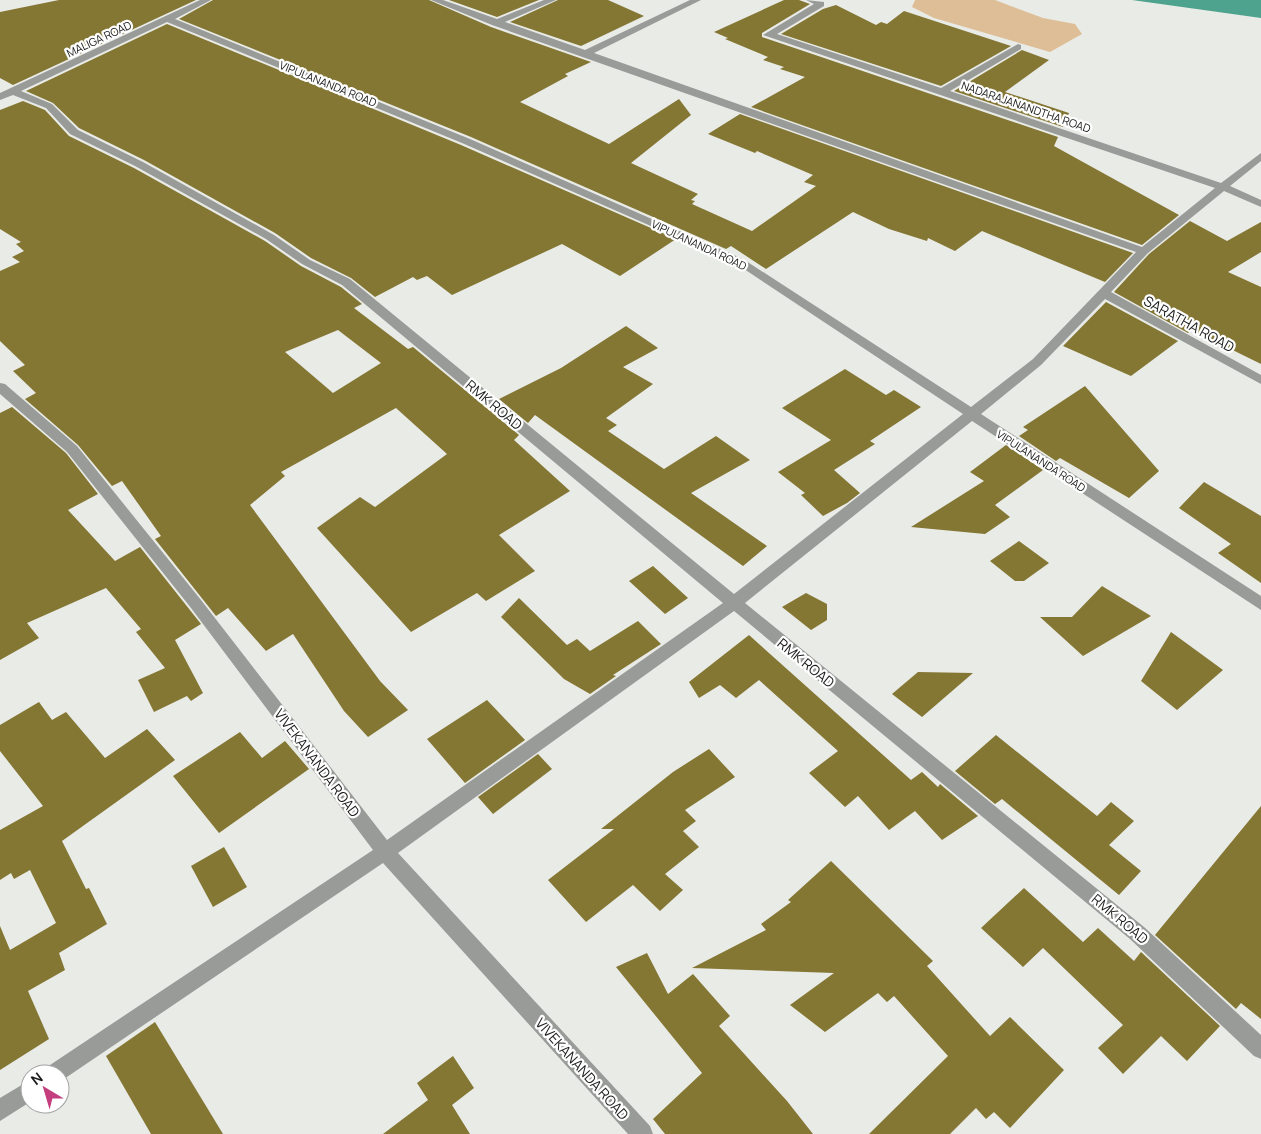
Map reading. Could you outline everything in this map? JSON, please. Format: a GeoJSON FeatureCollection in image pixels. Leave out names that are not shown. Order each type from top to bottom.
{"type":"FeatureCollection","features":[{"type":"Feature","properties":{"kind":"street","name":"MALIGA ROAD"},"geometry":{"type":"LineString","coordinates":[[5,94],[208,0]]}},
{"type":"Feature","properties":{"kind":"street"},"geometry":{"type":"LineString","coordinates":[[435,0],[1144,251]]}},
{"type":"Feature","properties":{"kind":"street"},"geometry":{"type":"LineString","coordinates":[[495,22],[552,0]]}},
{"type":"Feature","properties":{"kind":"street"},"geometry":{"type":"LineString","coordinates":[[584,54],[697,0]]}},
{"type":"Feature","properties":{"kind":"street","name":"NADARAJANANDTHA ROAD"},"geometry":{"type":"LineString","coordinates":[[810,0],[821,4],[768,35],[781,37],[1223,188],[1261,204]]}},
{"type":"Feature","properties":{"kind":"street","name":"VIPULANANDA ROAD"},"geometry":{"type":"LineString","coordinates":[[168,19],[466,141],[739,261],[970,415],[1261,604]]}},
{"type":"Feature","properties":{"kind":"street"},"geometry":{"type":"LineString","coordinates":[[942,92],[1018,47]]}},
{"type":"Feature","properties":{"kind":"street","name":"RMK ROAD"},"geometry":{"type":"LineString","coordinates":[[5,94],[49,106],[74,132],[139,164],[270,237],[306,262],[346,282],[1137,933],[1261,1050]]}},
{"type":"Feature","properties":{"kind":"street"},"geometry":{"type":"LineString","coordinates":[[69,1064],[385,852],[734,603],[1037,362],[1144,251],[1261,156]]}},
{"type":"Feature","properties":{"kind":"street","name":"SARATHA ROAD"},"geometry":{"type":"LineString","coordinates":[[1103,293],[1261,380]]}},
{"type":"Feature","properties":{"kind":"street","name":"VIVEKANANDA ROAD"},"geometry":{"type":"LineString","coordinates":[[0,386],[72,449],[196,604],[385,852],[642,1134]]}},
{"type":"Feature","properties":{"kind":"street"},"geometry":{"type":"LineString","coordinates":[[0,1110],[20,1097]]}},
{"type":"Feature","properties":{"kind":"shaded area"},"geometry":{"type":"Polygon","coordinates":[[[915,0],[995,0],[1043,18],[1075,24],[1082,34],[1050,52],[934,18],[912,7],[915,0]]]}},
{"type":"Feature","properties":{"kind":"shaded area"},"geometry":{"type":"Polygon","coordinates":[[[1132,0],[1261,0],[1261,18],[1132,0]]]}},
{"type":"Feature","properties":{"kind":"building"},"geometry":{"type":"Polygon","coordinates":[[[59,0],[196,0],[13,85],[0,78],[0,12],[59,0]]]}},
{"type":"Feature","properties":{"kind":"building"},"geometry":{"type":"Polygon","coordinates":[[[213,0],[429,0],[491,27],[591,62],[565,74],[568,76],[520,102],[609,144],[679,99],[691,115],[631,163],[698,194],[691,200],[695,201],[692,204],[752,231],[816,186],[804,182],[813,175],[757,151],[755,153],[708,134],[740,114],[1133,253],[1105,282],[982,231],[955,251],[928,238],[927,241],[889,229],[853,212],[766,269],[731,246],[726,249],[471,137],[179,19],[213,0]]]}},
{"type":"Feature","properties":{"kind":"building"},"geometry":{"type":"Polygon","coordinates":[[[449,0],[539,0],[497,17],[449,0]]]}},
{"type":"Feature","properties":{"kind":"building"},"geometry":{"type":"Polygon","coordinates":[[[558,0],[608,0],[644,16],[581,46],[510,22],[558,0]]]}},
{"type":"Feature","properties":{"kind":"building"},"geometry":{"type":"Polygon","coordinates":[[[784,0],[799,0],[810,4],[762,33],[762,37],[1058,137],[1054,146],[1179,215],[1142,245],[751,107],[805,77],[780,69],[784,67],[763,60],[768,57],[725,39],[728,38],[714,32],[784,0]]]}},
{"type":"Feature","properties":{"kind":"building"},"geometry":{"type":"Polygon","coordinates":[[[836,5],[876,25],[881,22],[887,24],[904,11],[1011,46],[941,86],[781,34],[823,9],[836,5]]]}},
{"type":"Feature","properties":{"kind":"building"},"geometry":{"type":"Polygon","coordinates":[[[167,24],[461,145],[676,239],[620,276],[562,244],[452,295],[427,276],[417,280],[413,277],[375,297],[351,278],[311,258],[275,233],[144,160],[79,128],[53,103],[26,91],[167,24]]]}},
{"type":"Feature","properties":{"kind":"building"},"geometry":{"type":"Polygon","coordinates":[[[1022,50],[1049,60],[1005,92],[1069,113],[1063,127],[954,91],[1022,50]]]}},
{"type":"Feature","properties":{"kind":"building"},"geometry":{"type":"Polygon","coordinates":[[[23,101],[45,110],[69,136],[134,168],[265,241],[301,266],[341,287],[362,304],[354,308],[408,349],[413,347],[519,435],[514,440],[570,491],[499,535],[535,571],[486,601],[477,593],[411,632],[317,528],[360,497],[375,507],[447,454],[396,408],[281,472],[285,476],[250,505],[380,681],[408,710],[368,737],[344,711],[293,634],[266,651],[228,608],[216,616],[155,539],[161,536],[122,481],[112,486],[78,445],[25,399],[36,393],[13,371],[25,365],[0,341],[0,271],[20,262],[12,257],[24,251],[16,244],[21,242],[0,229],[0,110],[23,101]],[[338,330],[285,352],[333,393],[381,363],[338,330]]]}},
{"type":"Feature","properties":{"kind":"building"},"geometry":{"type":"Polygon","coordinates":[[[1190,221],[1227,241],[1261,222],[1261,252],[1228,272],[1261,287],[1261,364],[1192,330],[1188,333],[1114,292],[1149,254],[1190,221]]]}},
{"type":"Feature","properties":{"kind":"building"},"geometry":{"type":"Polygon","coordinates":[[[1106,302],[1178,341],[1131,376],[1063,346],[1106,302]]]}},
{"type":"Feature","properties":{"kind":"building"},"geometry":{"type":"Polygon","coordinates":[[[626,326],[658,348],[623,367],[653,384],[606,418],[617,425],[608,431],[664,469],[716,436],[750,460],[691,493],[767,546],[743,566],[535,415],[528,423],[499,399],[561,368],[626,326]]]}},
{"type":"Feature","properties":{"kind":"building"},"geometry":{"type":"Polygon","coordinates":[[[845,369],[886,395],[894,390],[921,407],[870,441],[875,444],[834,470],[860,493],[847,503],[823,516],[801,495],[805,493],[778,472],[831,440],[782,408],[845,369]]]}},
{"type":"Feature","properties":{"kind":"building"},"geometry":{"type":"Polygon","coordinates":[[[1085,386],[1159,471],[1129,498],[1060,458],[1056,461],[1019,436],[1028,430],[1023,427],[1085,386]]]}},
{"type":"Feature","properties":{"kind":"building"},"geometry":{"type":"Polygon","coordinates":[[[12,407],[66,453],[98,494],[68,510],[115,561],[140,547],[201,624],[175,640],[203,693],[191,701],[187,696],[154,712],[138,680],[165,668],[136,632],[141,629],[106,588],[27,623],[39,638],[0,660],[0,413],[12,407]]]}},
{"type":"Feature","properties":{"kind":"building"},"geometry":{"type":"Polygon","coordinates":[[[1006,445],[1043,470],[995,505],[1010,517],[985,534],[911,527],[984,481],[970,472],[1006,445]]]}},
{"type":"Feature","properties":{"kind":"building"},"geometry":{"type":"Polygon","coordinates":[[[1204,482],[1261,516],[1261,583],[1218,553],[1231,544],[1179,508],[1204,482]]]}},
{"type":"Feature","properties":{"kind":"building"},"geometry":{"type":"Polygon","coordinates":[[[1019,541],[1049,563],[1024,581],[1015,581],[990,561],[1019,541]]]}},
{"type":"Feature","properties":{"kind":"building"},"geometry":{"type":"Polygon","coordinates":[[[653,566],[688,598],[665,614],[629,581],[653,566]]]}},
{"type":"Feature","properties":{"kind":"building"},"geometry":{"type":"Polygon","coordinates":[[[1102,586],[1151,616],[1083,656],[1040,617],[1072,617],[1102,586]]]}},
{"type":"Feature","properties":{"kind":"building"},"geometry":{"type":"Polygon","coordinates":[[[806,593],[827,604],[827,620],[811,630],[782,607],[806,593]]]}},
{"type":"Feature","properties":{"kind":"building"},"geometry":{"type":"Polygon","coordinates":[[[519,598],[567,645],[577,639],[590,651],[638,621],[661,644],[613,675],[616,676],[590,694],[564,679],[501,617],[519,598]]]}},
{"type":"Feature","properties":{"kind":"building"},"geometry":{"type":"Polygon","coordinates":[[[1171,632],[1223,670],[1177,710],[1141,681],[1171,632]]]}},
{"type":"Feature","properties":{"kind":"building"},"geometry":{"type":"Polygon","coordinates":[[[749,635],[911,780],[922,772],[938,787],[940,784],[978,816],[942,840],[915,811],[889,830],[858,796],[845,807],[809,773],[838,751],[759,680],[736,698],[720,685],[699,698],[689,682],[749,635]]]}},
{"type":"Feature","properties":{"kind":"building"},"geometry":{"type":"Polygon","coordinates":[[[918,672],[973,673],[922,717],[892,694],[918,672]]]}},
{"type":"Feature","properties":{"kind":"building"},"geometry":{"type":"Polygon","coordinates":[[[487,700],[525,740],[465,783],[427,739],[487,700]]]}},
{"type":"Feature","properties":{"kind":"building"},"geometry":{"type":"Polygon","coordinates":[[[39,702],[52,720],[66,712],[105,758],[147,729],[175,760],[62,841],[86,889],[89,888],[107,924],[59,953],[65,970],[28,991],[49,1039],[0,1070],[0,926],[10,950],[56,923],[30,870],[14,879],[11,873],[0,880],[0,830],[43,806],[0,751],[0,725],[39,702]]]}},
{"type":"Feature","properties":{"kind":"building"},"geometry":{"type":"Polygon","coordinates":[[[240,732],[262,758],[285,741],[309,769],[219,833],[173,776],[240,732]]]}},
{"type":"Feature","properties":{"kind":"building"},"geometry":{"type":"Polygon","coordinates":[[[996,735],[1097,816],[1111,802],[1134,821],[1109,845],[1141,871],[1119,895],[1002,799],[995,804],[955,771],[996,735]]]}},
{"type":"Feature","properties":{"kind":"building"},"geometry":{"type":"Polygon","coordinates":[[[709,749],[735,777],[685,810],[696,821],[683,831],[699,847],[665,874],[683,890],[660,911],[633,885],[586,922],[548,880],[614,829],[601,829],[673,772],[709,749]]]}},
{"type":"Feature","properties":{"kind":"building"},"geometry":{"type":"Polygon","coordinates":[[[538,754],[552,769],[493,814],[478,797],[538,754]]]}},
{"type":"Feature","properties":{"kind":"building"},"geometry":{"type":"Polygon","coordinates":[[[1261,806],[1261,1019],[1241,1003],[1236,1009],[1155,935],[1261,806]]]}},
{"type":"Feature","properties":{"kind":"building"},"geometry":{"type":"Polygon","coordinates":[[[224,847],[247,887],[213,907],[191,866],[224,847]]]}},
{"type":"Feature","properties":{"kind":"building"},"geometry":{"type":"Polygon","coordinates":[[[831,861],[933,961],[927,966],[990,1036],[1010,1017],[1064,1070],[1010,1128],[994,1112],[986,1119],[976,1108],[950,1134],[869,1134],[948,1056],[894,996],[887,1002],[878,993],[825,1032],[790,1005],[834,973],[692,968],[766,930],[761,924],[791,902],[788,900],[831,861]]]}},
{"type":"Feature","properties":{"kind":"building"},"geometry":{"type":"Polygon","coordinates":[[[1024,888],[1083,942],[1098,928],[1134,961],[1141,952],[1220,1026],[1187,1061],[1161,1036],[1123,1074],[1098,1048],[1123,1025],[1043,948],[1023,967],[981,928],[1024,888]]]}},
{"type":"Feature","properties":{"kind":"building"},"geometry":{"type":"Polygon","coordinates":[[[647,953],[668,994],[693,974],[730,1016],[719,1026],[787,1101],[813,1134],[665,1134],[653,1119],[702,1073],[616,967],[647,953]]]}},
{"type":"Feature","properties":{"kind":"building"},"geometry":{"type":"Polygon","coordinates":[[[155,1022],[223,1134],[151,1134],[106,1056],[155,1022]]]}},
{"type":"Feature","properties":{"kind":"building"},"geometry":{"type":"Polygon","coordinates":[[[453,1056],[474,1088],[452,1105],[470,1134],[383,1134],[428,1100],[417,1083],[453,1056]]]}}]}
